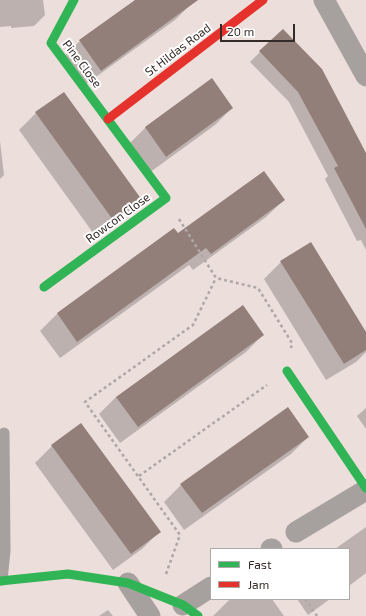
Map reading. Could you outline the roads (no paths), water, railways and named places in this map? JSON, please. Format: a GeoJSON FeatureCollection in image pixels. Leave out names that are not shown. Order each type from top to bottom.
{"type":"FeatureCollection","features":[{"type":"Feature","properties":{"kind":"street","name":"Pine Close"},"geometry":{"type":"LineString","coordinates":[[74,0],[51,43],[108,119]]}},
{"type":"Feature","properties":{"kind":"street","name":"St Hildas Road"},"geometry":{"type":"LineString","coordinates":[[108,119],[263,0]]}},
{"type":"Feature","properties":{"kind":"street"},"geometry":{"type":"LineString","coordinates":[[324,0],[366,76]]}},
{"type":"Feature","properties":{"kind":"street","name":"Rowcon Close"},"geometry":{"type":"LineString","coordinates":[[44,287],[166,198],[108,119]]}},
{"type":"Feature","properties":{"kind":"street"},"geometry":{"type":"LineString","coordinates":[[287,371],[366,489],[296,532]]}},
{"type":"Feature","properties":{"kind":"street"},"geometry":{"type":"LineString","coordinates":[[1,580],[68,574],[128,583],[190,610],[210,588]]}},
{"type":"Feature","properties":{"kind":"street"},"geometry":{"type":"LineString","coordinates":[[128,583],[150,616]]}},
{"type":"Feature","properties":{"kind":"lane"},"geometry":{"type":"LineString","coordinates":[[1,580],[5,551],[4,433]]}}]}
